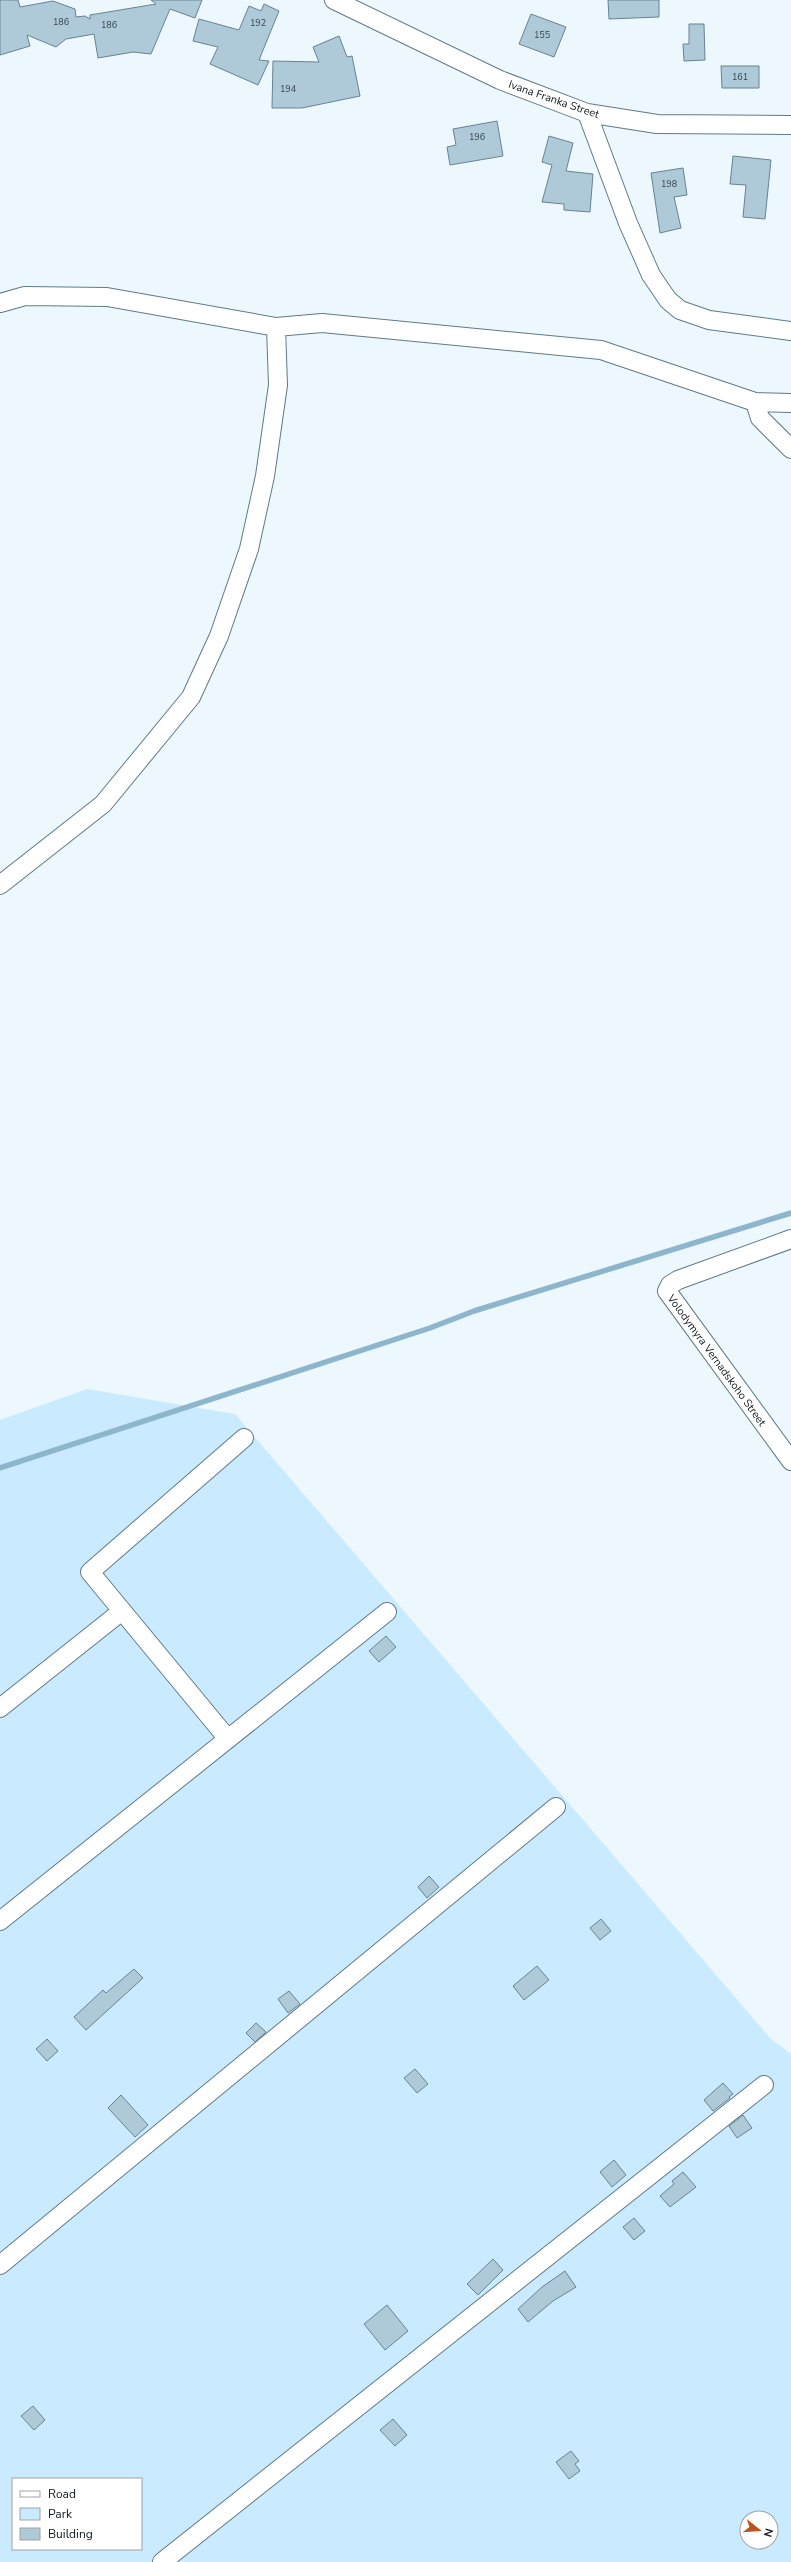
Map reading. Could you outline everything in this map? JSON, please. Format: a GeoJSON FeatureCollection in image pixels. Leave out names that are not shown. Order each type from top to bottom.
{"type":"FeatureCollection","features":[{"type":"Feature","properties":{"kind":"street","name":"Ivana Franka Street"},"geometry":{"type":"LineString","coordinates":[[334,0],[365,7],[500,80],[587,113],[657,124],[791,125]]}},
{"type":"Feature","properties":{"kind":"street"},"geometry":{"type":"LineString","coordinates":[[587,113],[631,230],[651,275],[668,300],[692,316],[709,320],[791,331]]}},
{"type":"Feature","properties":{"kind":"street"},"geometry":{"type":"LineString","coordinates":[[0,303],[26,296],[107,297],[276,327],[322,323],[601,350],[755,402],[791,404]]}},
{"type":"Feature","properties":{"kind":"street"},"geometry":{"type":"LineString","coordinates":[[0,885],[103,804],[191,697],[219,636],[249,549],[265,476],[278,385],[276,327]]}},
{"type":"Feature","properties":{"kind":"street"},"geometry":{"type":"LineString","coordinates":[[755,402],[760,418],[791,448]]}},
{"type":"Feature","properties":{"kind":"street","name":"Volodymyra Vernadskoho Street"},"geometry":{"type":"LineString","coordinates":[[791,1239],[678,1280],[670,1285],[667,1291],[791,1461]]}},
{"type":"Feature","properties":{"kind":"street"},"geometry":{"type":"LineString","coordinates":[[228,1739],[90,1572],[244,1438]]}},
{"type":"Feature","properties":{"kind":"street"},"geometry":{"type":"LineString","coordinates":[[0,1708],[122,1611]]}},
{"type":"Feature","properties":{"kind":"street"},"geometry":{"type":"LineString","coordinates":[[0,1921],[387,1612]]}},
{"type":"Feature","properties":{"kind":"street"},"geometry":{"type":"LineString","coordinates":[[0,2265],[556,1807]]}},
{"type":"Feature","properties":{"kind":"street"},"geometry":{"type":"LineString","coordinates":[[162,2562],[764,2085]]}},
{"type":"Feature","properties":{"kind":"green space"},"geometry":{"type":"Polygon","coordinates":[[[87,1389],[235,1414],[770,2038],[791,2054],[791,2562],[0,2562],[0,1420],[87,1389]]]}},
{"type":"Feature","properties":{"kind":"building"},"geometry":{"type":"Polygon","coordinates":[[[0,0],[18,0],[20,7],[53,1],[75,9],[76,17],[85,16],[90,19],[90,15],[156,4],[151,0],[202,0],[195,18],[170,9],[151,54],[133,52],[98,58],[94,34],[66,39],[56,47],[27,35],[30,46],[0,55],[0,0]]]}},
{"type":"Feature","properties":{"kind":"building"},"geometry":{"type":"Polygon","coordinates":[[[608,0],[659,0],[659,17],[609,19],[608,0]]]}},
{"type":"Feature","properties":{"kind":"building"},"geometry":{"type":"Polygon","coordinates":[[[264,4],[279,11],[259,60],[269,61],[258,85],[210,64],[218,47],[193,41],[199,19],[239,30],[249,6],[261,11],[264,4]]]}},
{"type":"Feature","properties":{"kind":"building"},"geometry":{"type":"Polygon","coordinates":[[[531,14],[566,27],[554,57],[519,44],[531,14]]]}},
{"type":"Feature","properties":{"kind":"building"},"geometry":{"type":"Polygon","coordinates":[[[689,24],[704,24],[705,60],[684,61],[683,44],[689,44],[689,24]]]}},
{"type":"Feature","properties":{"kind":"building"},"geometry":{"type":"Polygon","coordinates":[[[339,36],[347,57],[352,56],[360,96],[302,108],[272,108],[273,61],[319,62],[313,47],[339,36]]]}},
{"type":"Feature","properties":{"kind":"building"},"geometry":{"type":"Polygon","coordinates":[[[721,66],[759,66],[759,88],[722,88],[721,66]]]}},
{"type":"Feature","properties":{"kind":"building"},"geometry":{"type":"Polygon","coordinates":[[[497,121],[503,156],[450,165],[447,147],[456,145],[453,129],[497,121]]]}},
{"type":"Feature","properties":{"kind":"building"},"geometry":{"type":"Polygon","coordinates":[[[549,136],[573,143],[566,171],[593,174],[590,212],[564,210],[564,204],[542,202],[552,165],[542,162],[549,136]]]}},
{"type":"Feature","properties":{"kind":"building"},"geometry":{"type":"Polygon","coordinates":[[[733,156],[771,160],[765,219],[743,217],[746,185],[730,184],[733,156]]]}},
{"type":"Feature","properties":{"kind":"building"},"geometry":{"type":"Polygon","coordinates":[[[683,168],[687,195],[674,197],[681,228],[660,233],[651,173],[683,168]]]}},
{"type":"Feature","properties":{"kind":"building"},"geometry":{"type":"Polygon","coordinates":[[[386,1636],[396,1647],[379,1662],[369,1651],[386,1636]]]}},
{"type":"Feature","properties":{"kind":"building"},"geometry":{"type":"Polygon","coordinates":[[[429,1876],[439,1887],[427,1898],[418,1887],[429,1876]]]}},
{"type":"Feature","properties":{"kind":"building"},"geometry":{"type":"Polygon","coordinates":[[[601,1919],[611,1931],[600,1940],[590,1928],[601,1919]]]}},
{"type":"Feature","properties":{"kind":"building"},"geometry":{"type":"Polygon","coordinates":[[[537,1966],[549,1980],[524,2000],[513,1986],[537,1966]]]}},
{"type":"Feature","properties":{"kind":"building"},"geometry":{"type":"Polygon","coordinates":[[[134,1969],[143,1978],[86,2030],[74,2017],[103,1990],[106,1993],[134,1969]]]}},
{"type":"Feature","properties":{"kind":"building"},"geometry":{"type":"Polygon","coordinates":[[[289,1991],[300,2004],[288,2013],[278,1999],[289,1991]]]}},
{"type":"Feature","properties":{"kind":"building"},"geometry":{"type":"Polygon","coordinates":[[[256,2023],[266,2032],[255,2042],[246,2033],[256,2023]]]}},
{"type":"Feature","properties":{"kind":"building"},"geometry":{"type":"Polygon","coordinates":[[[47,2039],[58,2051],[47,2061],[36,2049],[47,2039]]]}},
{"type":"Feature","properties":{"kind":"building"},"geometry":{"type":"Polygon","coordinates":[[[415,2069],[428,2084],[417,2093],[404,2078],[415,2069]]]}},
{"type":"Feature","properties":{"kind":"building"},"geometry":{"type":"Polygon","coordinates":[[[723,2083],[733,2094],[713,2111],[704,2100],[723,2083]]]}},
{"type":"Feature","properties":{"kind":"building"},"geometry":{"type":"Polygon","coordinates":[[[121,2095],[148,2125],[135,2137],[108,2108],[121,2095]]]}},
{"type":"Feature","properties":{"kind":"building"},"geometry":{"type":"Polygon","coordinates":[[[743,2115],[752,2128],[737,2138],[729,2126],[743,2115]]]}},
{"type":"Feature","properties":{"kind":"building"},"geometry":{"type":"Polygon","coordinates":[[[614,2160],[626,2175],[612,2187],[600,2172],[614,2160]]]}},
{"type":"Feature","properties":{"kind":"building"},"geometry":{"type":"Polygon","coordinates":[[[683,2172],[696,2187],[670,2207],[660,2196],[674,2184],[672,2181],[683,2172]]]}},
{"type":"Feature","properties":{"kind":"building"},"geometry":{"type":"Polygon","coordinates":[[[634,2218],[645,2231],[634,2240],[623,2227],[634,2218]]]}},
{"type":"Feature","properties":{"kind":"building"},"geometry":{"type":"Polygon","coordinates":[[[493,2259],[503,2270],[478,2295],[467,2284],[493,2259]]]}},
{"type":"Feature","properties":{"kind":"building"},"geometry":{"type":"Polygon","coordinates":[[[565,2271],[576,2287],[553,2301],[528,2322],[518,2309],[542,2287],[565,2271]]]}},
{"type":"Feature","properties":{"kind":"building"},"geometry":{"type":"Polygon","coordinates":[[[387,2305],[408,2331],[385,2350],[364,2324],[387,2305]]]}},
{"type":"Feature","properties":{"kind":"building"},"geometry":{"type":"Polygon","coordinates":[[[33,2406],[45,2420],[34,2430],[21,2416],[33,2406]]]}},
{"type":"Feature","properties":{"kind":"building"},"geometry":{"type":"Polygon","coordinates":[[[393,2419],[407,2435],[395,2446],[380,2430],[393,2419]]]}},
{"type":"Feature","properties":{"kind":"building"},"geometry":{"type":"Polygon","coordinates":[[[571,2451],[579,2461],[575,2464],[580,2471],[569,2479],[556,2462],[571,2451]]]}},
{"type":"Feature","properties":{"kind":"waterway"},"geometry":{"type":"LineString","coordinates":[[0,1468],[430,1328],[474,1311],[791,1213]]}}]}
